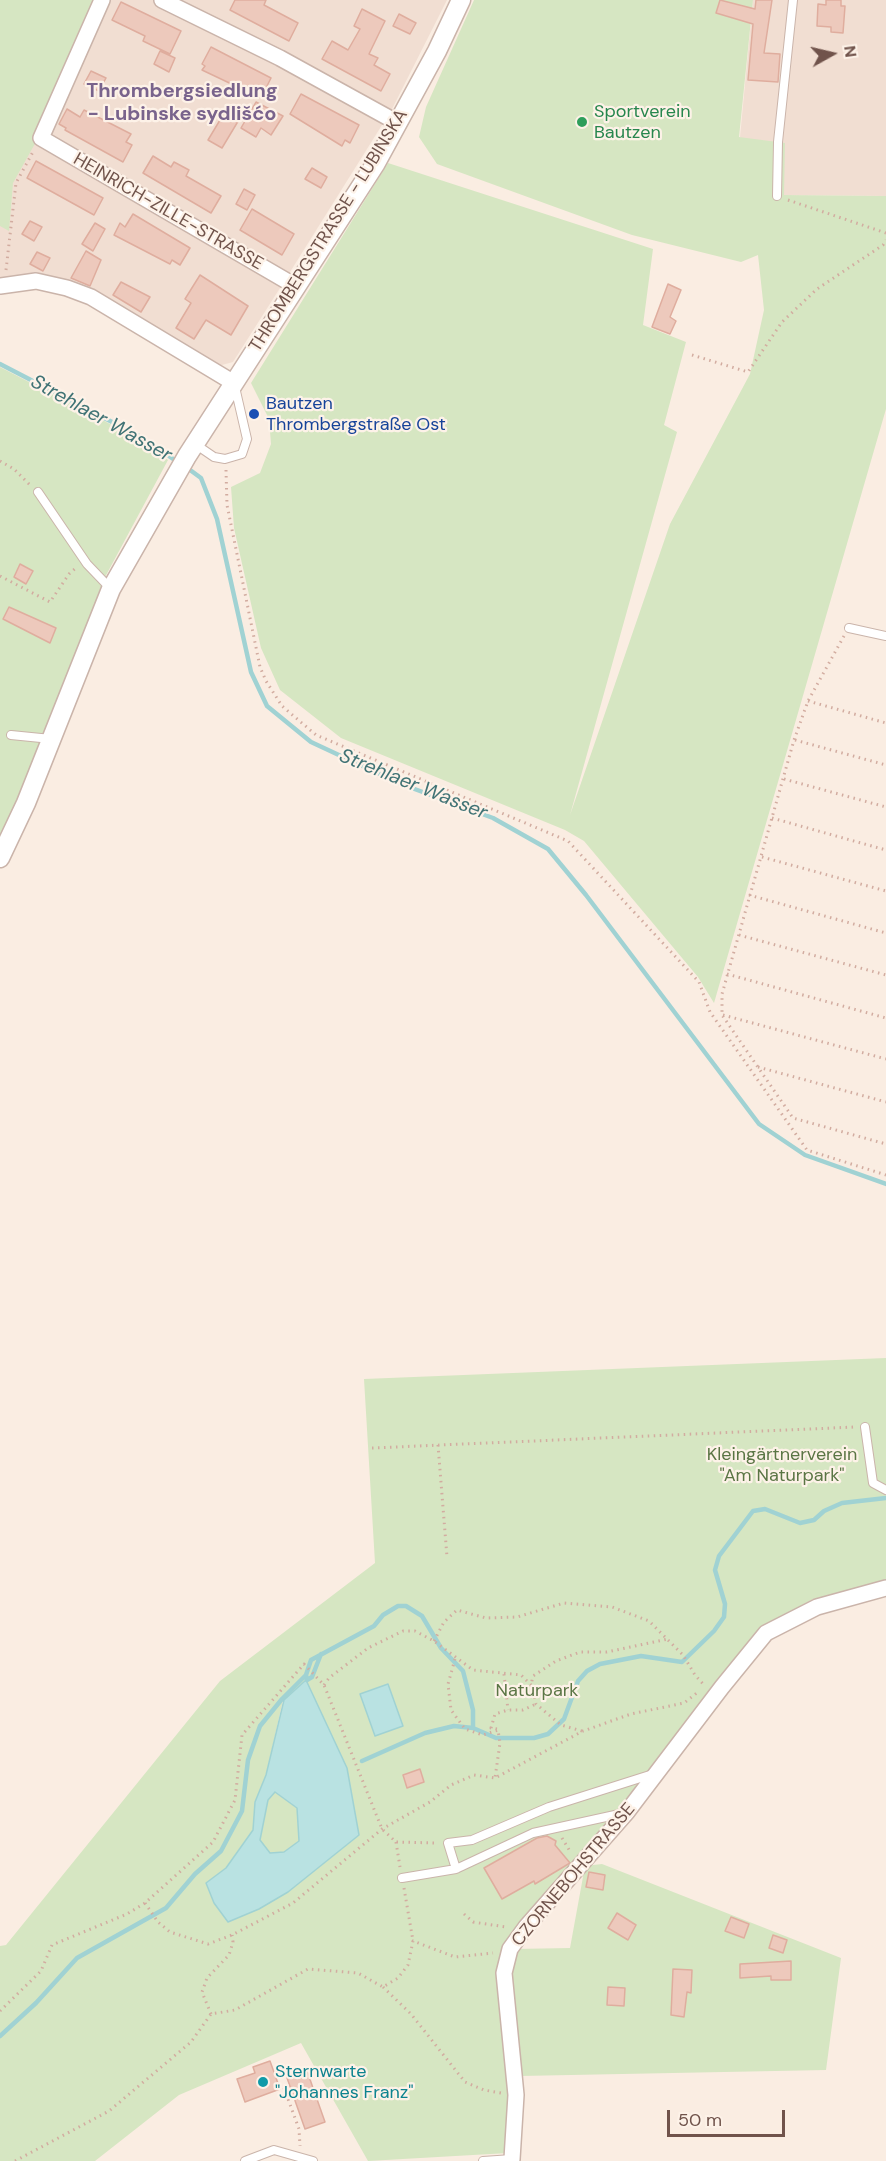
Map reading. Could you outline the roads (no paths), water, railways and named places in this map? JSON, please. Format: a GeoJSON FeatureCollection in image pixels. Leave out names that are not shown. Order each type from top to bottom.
{"type":"FeatureCollection","features":[{"type":"Feature","properties":{"kind":"street","name":"HEINRICH-ZILLE-STRASSE"},"geometry":{"type":"LineString","coordinates":[[102,0],[41,137],[297,287]]}},
{"type":"Feature","properties":{"kind":"street"},"geometry":{"type":"LineString","coordinates":[[162,0],[280,58],[398,123]]}},
{"type":"Feature","properties":{"kind":"street","name":"THROMBERGSTRASSE - LUBINSKA"},"geometry":{"type":"LineString","coordinates":[[0,858],[111,590],[187,456],[297,287],[398,123],[461,0]]}},
{"type":"Feature","properties":{"kind":"street"},"geometry":{"type":"LineString","coordinates":[[2,286],[36,281],[67,288],[91,297],[234,383]]}},
{"type":"Feature","properties":{"kind":"street","name":"CZORNEBOHSTRASSE"},"geometry":{"type":"LineString","coordinates":[[512,2159],[516,2095],[504,1973],[510,1949],[526,1927],[627,1812],[766,1633],[817,1607],[886,1588]]}},
{"type":"Feature","properties":{"kind":"lane"},"geometry":{"type":"LineString","coordinates":[[777,196],[778,142],[792,0]]}},
{"type":"Feature","properties":{"kind":"lane"},"geometry":{"type":"LineString","coordinates":[[187,456],[225,459],[242,454],[247,439],[234,383]]}},
{"type":"Feature","properties":{"kind":"lane"},"geometry":{"type":"LineString","coordinates":[[38,492],[87,564],[111,590]]}},
{"type":"Feature","properties":{"kind":"lane"},"geometry":{"type":"LineString","coordinates":[[849,628],[886,636]]}},
{"type":"Feature","properties":{"kind":"lane"},"geometry":{"type":"LineString","coordinates":[[11,735],[51,739]]}},
{"type":"Feature","properties":{"kind":"lane"},"geometry":{"type":"LineString","coordinates":[[866,1427],[873,1483],[886,1490]]}},
{"type":"Feature","properties":{"kind":"lane"},"geometry":{"type":"LineString","coordinates":[[456,1869],[448,1843],[472,1840],[549,1807],[657,1772]]}},
{"type":"Feature","properties":{"kind":"lane"},"geometry":{"type":"LineString","coordinates":[[402,1878],[456,1869],[533,1833],[627,1812]]}},
{"type":"Feature","properties":{"kind":"lane"},"geometry":{"type":"LineString","coordinates":[[245,2161],[274,2150],[314,2161]]}},
{"type":"Feature","properties":{"kind":"lane"},"geometry":{"type":"LineString","coordinates":[[483,2161],[512,2159]]}},
{"type":"Feature","properties":{"kind":"water"},"geometry":{"type":"Polygon","coordinates":[[[306,1680],[347,1768],[359,1835],[288,1892],[259,1909],[228,1922],[214,1903],[206,1883],[226,1868],[253,1830],[255,1802],[266,1775],[284,1700],[306,1680]],[[275,1792],[268,1800],[260,1840],[270,1853],[284,1852],[299,1841],[297,1808],[275,1792]]]}},
{"type":"Feature","properties":{"kind":"water"},"geometry":{"type":"Polygon","coordinates":[[[388,1684],[403,1726],[375,1736],[360,1694],[388,1684]]]}},
{"type":"Feature","properties":{"kind":"waterway","name":"Strehlaer Wasser"},"geometry":{"type":"LineString","coordinates":[[0,364],[141,437],[179,463]]}},
{"type":"Feature","properties":{"kind":"waterway","name":"Strehlaer Wasser"},"geometry":{"type":"LineString","coordinates":[[186,467],[201,478],[217,519],[251,672],[267,706],[311,742],[401,784],[493,818],[548,849],[586,895],[759,1124],[805,1155],[886,1184]]}},
{"type":"Feature","properties":{"kind":"waterway"},"geometry":{"type":"LineString","coordinates":[[362,1761],[425,1733],[454,1726],[473,1728],[496,1738],[534,1738],[548,1734],[564,1719],[578,1681],[587,1671],[600,1664],[641,1656],[682,1662],[714,1631],[724,1617],[725,1604],[715,1570],[719,1556],[753,1511],[765,1509],[800,1523],[814,1520],[824,1511],[842,1503],[886,1498]]}},
{"type":"Feature","properties":{"kind":"waterway"},"geometry":{"type":"LineString","coordinates":[[0,2036],[36,2003],[77,1958],[166,1908],[195,1874],[221,1851],[242,1811],[248,1760],[260,1726],[306,1675],[311,1660],[374,1626],[383,1615],[398,1606],[406,1606],[422,1616],[441,1648],[463,1671],[473,1710],[473,1728]]}},
{"type":"Feature","properties":{"kind":"waterway"},"geometry":{"type":"LineString","coordinates":[[306,1675],[307,1680],[312,1677],[321,1654]]}},
{"type":"Feature","properties":{"kind":"place","name":"Sportverein Bautzen"},"geometry":{"type":"Point","coordinates":[582,122]}},
{"type":"Feature","properties":{"kind":"place","name":"Bautzen Thrombergstraße Ost"},"geometry":{"type":"Point","coordinates":[254,414]}},
{"type":"Feature","properties":{"kind":"place","name":"Sternwarte \"Johannes Franz\""},"geometry":{"type":"Point","coordinates":[263,2082]}},
{"type":"Feature","properties":{"kind":"district","name":"Thrombergsiedlung - Lubinske sydlišćo"},"geometry":{"type":"Point","coordinates":[182,104]}},
{"type":"Feature","properties":{"kind":"park label","name":"Kleingärtnerverein \"Am Naturpark\""},"geometry":{"type":"Point","coordinates":[782,1465]}},
{"type":"Feature","properties":{"kind":"park label","name":"Naturpark"},"geometry":{"type":"Point","coordinates":[537,1691]}}]}
